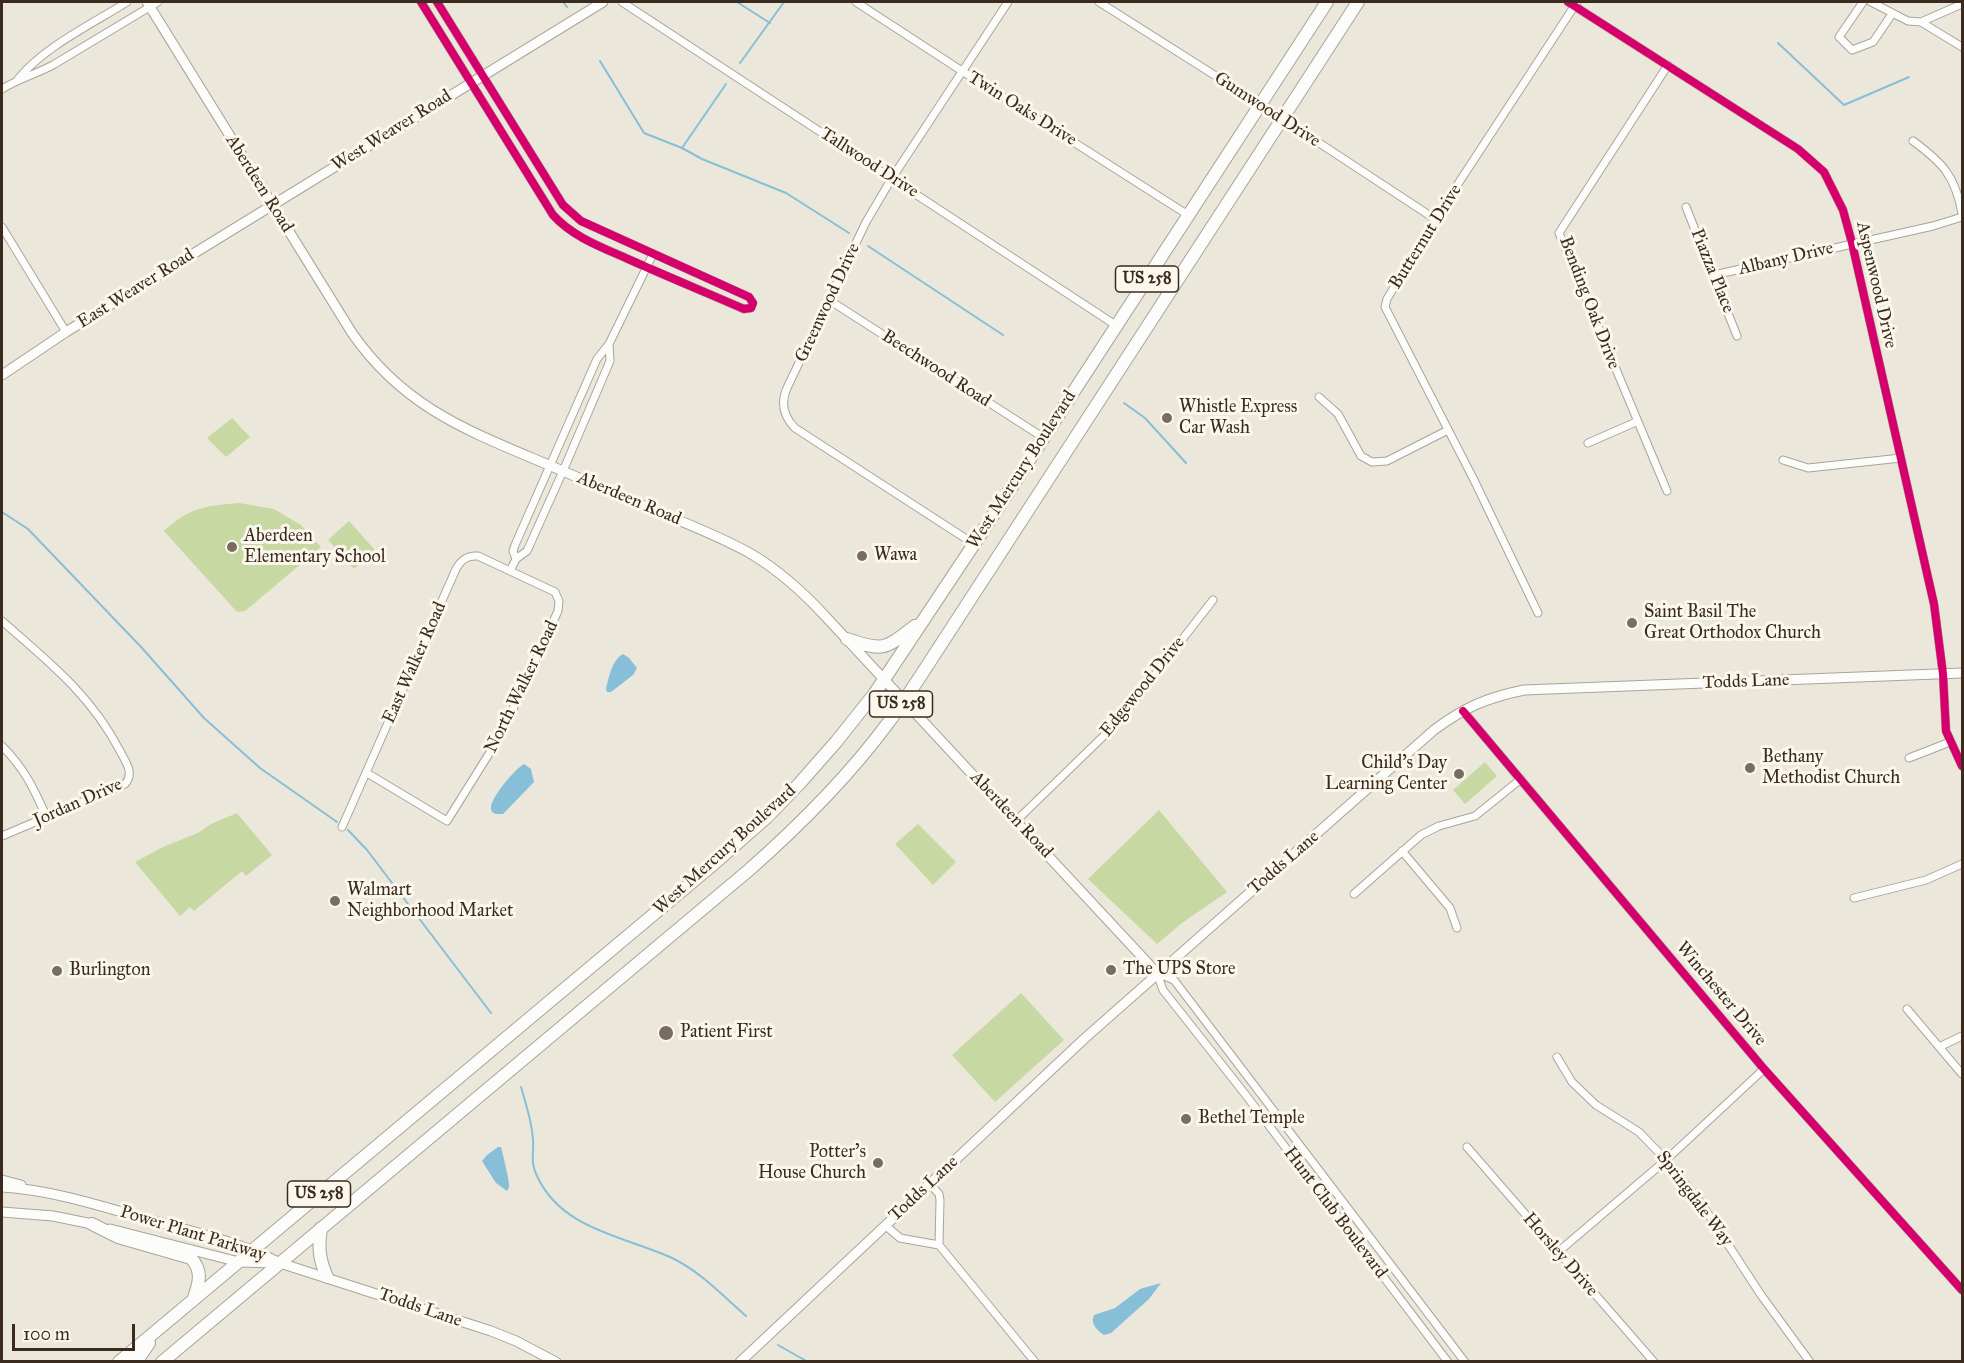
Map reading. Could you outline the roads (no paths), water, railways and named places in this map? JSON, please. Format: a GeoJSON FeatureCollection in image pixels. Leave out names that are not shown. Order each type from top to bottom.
{"type":"FeatureCollection","features":[{"type":"Feature","properties":{"kind":"highway","name":"West Mercury Boulevard"},"geometry":{"type":"LineString","coordinates":[[119,1362],[731,850],[767,817],[818,763],[884,679],[1044,438],[1327,2]]}},
{"type":"Feature","properties":{"kind":"highway","name":"West Mercury Boulevard"},"geometry":{"type":"LineString","coordinates":[[162,1362],[775,847],[842,778],[904,700],[1358,2]]}},
{"type":"Feature","properties":{"kind":"highway"},"geometry":{"type":"LineString","coordinates":[[847,639],[867,646],[883,647],[923,620]]}},
{"type":"Feature","properties":{"kind":"highway"},"geometry":{"type":"LineString","coordinates":[[92,1224],[118,1237],[191,1258],[200,1274],[194,1299]]}},
{"type":"Feature","properties":{"kind":"highway"},"geometry":{"type":"LineString","coordinates":[[321,1228],[318,1246],[327,1277]]}},
{"type":"Feature","properties":{"kind":"highway"},"geometry":{"type":"LineString","coordinates":[[136,1362],[158,1329]]}},
{"type":"Feature","properties":{"kind":"main road","name":"West Weaver Road"},"geometry":{"type":"LineString","coordinates":[[273,205],[603,2]]}},
{"type":"Feature","properties":{"kind":"main road","name":"Aberdeen Road"},"geometry":{"type":"LineString","coordinates":[[151,3],[352,333],[390,378],[413,398],[450,422],[712,534],[753,556],[797,588],[1017,820],[1157,973]]}},
{"type":"Feature","properties":{"kind":"main road","name":"East Weaver Road"},"geometry":{"type":"LineString","coordinates":[[2,375],[66,332],[273,205]]}},
{"type":"Feature","properties":{"kind":"main road","name":"Todds Lane"},"geometry":{"type":"LineString","coordinates":[[740,1362],[1157,973],[1434,730],[1463,711],[1485,700],[1524,690],[1962,673]]}},
{"type":"Feature","properties":{"kind":"main road"},"geometry":{"type":"LineString","coordinates":[[2,1180],[41,1191]]}},
{"type":"Feature","properties":{"kind":"main road","name":"Power Plant Parkway"},"geometry":{"type":"LineString","coordinates":[[2,1187],[41,1191],[94,1204],[254,1249],[280,1263]]}},
{"type":"Feature","properties":{"kind":"main road","name":"Power Plant Parkway"},"geometry":{"type":"LineString","coordinates":[[2,1212],[53,1216],[92,1224],[239,1262],[280,1263]]}},
{"type":"Feature","properties":{"kind":"main road","name":"Todds Lane"},"geometry":{"type":"LineString","coordinates":[[280,1263],[490,1331],[516,1341],[556,1362]]}},
{"type":"Feature","properties":{"kind":"street"},"geometry":{"type":"LineString","coordinates":[[18,80],[29,66],[46,53],[127,2]]}},
{"type":"Feature","properties":{"kind":"street"},"geometry":{"type":"LineString","coordinates":[[421,2],[553,215],[563,226],[575,235],[744,309],[752,306],[752,300],[749,297],[572,215],[563,205],[437,2]]}},
{"type":"Feature","properties":{"kind":"street","name":"Tallwood Drive"},"geometry":{"type":"LineString","coordinates":[[622,2],[1117,326]]}},
{"type":"Feature","properties":{"kind":"street","name":"Twin Oaks Drive"},"geometry":{"type":"LineString","coordinates":[[856,2],[1188,215]]}},
{"type":"Feature","properties":{"kind":"street","name":"Greenwood Drive"},"geometry":{"type":"LineString","coordinates":[[974,544],[800,432],[787,418],[783,406],[784,394],[866,222],[892,178],[1008,2]]}},
{"type":"Feature","properties":{"kind":"street","name":"Gumwood Drive"},"geometry":{"type":"LineString","coordinates":[[1099,2],[1435,219]]}},
{"type":"Feature","properties":{"kind":"street"},"geometry":{"type":"LineString","coordinates":[[1863,2],[1839,37],[1852,50],[1873,42],[1892,14]]}},
{"type":"Feature","properties":{"kind":"street"},"geometry":{"type":"LineString","coordinates":[[1871,2],[1908,21],[1921,22],[1962,47]]}},
{"type":"Feature","properties":{"kind":"street"},"geometry":{"type":"LineString","coordinates":[[2,89],[18,80],[36,75],[151,3]]}},
{"type":"Feature","properties":{"kind":"street","name":"Aspenwood Drive"},"geometry":{"type":"LineString","coordinates":[[1573,3],[1798,149],[1824,172],[1843,210],[1852,243],[1934,604],[1943,674],[1946,731],[1962,766]]}},
{"type":"Feature","properties":{"kind":"street","name":"Butternut Drive"},"geometry":{"type":"LineString","coordinates":[[1538,613],[1474,480],[1385,307],[1387,299],[1435,219],[1573,3]]}},
{"type":"Feature","properties":{"kind":"street"},"geometry":{"type":"LineString","coordinates":[[1921,22],[1962,4]]}},
{"type":"Feature","properties":{"kind":"street","name":"Bending Oak Drive"},"geometry":{"type":"LineString","coordinates":[[1667,491],[1636,423],[1559,233],[1668,65]]}},
{"type":"Feature","properties":{"kind":"street"},"geometry":{"type":"LineString","coordinates":[[1913,141],[1936,158],[1950,175],[1960,199],[1962,215]]}},
{"type":"Feature","properties":{"kind":"street","name":"Piazza Place"},"geometry":{"type":"LineString","coordinates":[[1686,207],[1737,336]]}},
{"type":"Feature","properties":{"kind":"street","name":"Albany Drive"},"geometry":{"type":"LineString","coordinates":[[1714,275],[1933,226],[1962,215]]}},
{"type":"Feature","properties":{"kind":"street"},"geometry":{"type":"LineString","coordinates":[[2,227],[66,332]]}},
{"type":"Feature","properties":{"kind":"street"},"geometry":{"type":"LineString","coordinates":[[516,559],[513,551],[514,544],[549,465],[597,359],[609,344],[653,254]]}},
{"type":"Feature","properties":{"kind":"street","name":"Beechwood Road"},"geometry":{"type":"LineString","coordinates":[[829,300],[1044,438]]}},
{"type":"Feature","properties":{"kind":"street"},"geometry":{"type":"LineString","coordinates":[[510,571],[516,559],[527,550],[563,471],[610,361],[609,344]]}},
{"type":"Feature","properties":{"kind":"street"},"geometry":{"type":"LineString","coordinates":[[1319,397],[1338,414],[1361,456],[1372,462],[1387,461],[1448,429]]}},
{"type":"Feature","properties":{"kind":"street"},"geometry":{"type":"LineString","coordinates":[[1588,443],[1636,423]]}},
{"type":"Feature","properties":{"kind":"street"},"geometry":{"type":"LineString","coordinates":[[1782,460],[1808,468],[1901,458]]}},
{"type":"Feature","properties":{"kind":"street","name":"East Walker Road"},"geometry":{"type":"LineString","coordinates":[[342,827],[460,563],[465,558],[475,556],[510,571]]}},
{"type":"Feature","properties":{"kind":"street","name":"North Walker Road"},"geometry":{"type":"LineString","coordinates":[[367,773],[447,821],[502,733],[558,608],[559,597],[553,590],[510,571]]}},
{"type":"Feature","properties":{"kind":"street","name":"Edgewood Drive"},"geometry":{"type":"LineString","coordinates":[[1017,820],[1116,723],[1213,600]]}},
{"type":"Feature","properties":{"kind":"street","name":"Jordan Drive"},"geometry":{"type":"LineString","coordinates":[[2,621],[63,673],[86,698],[109,731],[130,772],[130,779],[125,784],[2,836]]}},
{"type":"Feature","properties":{"kind":"street","name":"Winchester Drive"},"geometry":{"type":"LineString","coordinates":[[1463,711],[1764,1069],[1962,1290]]}},
{"type":"Feature","properties":{"kind":"street"},"geometry":{"type":"LineString","coordinates":[[1909,758],[1950,742]]}},
{"type":"Feature","properties":{"kind":"street"},"geometry":{"type":"LineString","coordinates":[[2,746],[29,778],[47,818]]}},
{"type":"Feature","properties":{"kind":"street"},"geometry":{"type":"LineString","coordinates":[[1354,894],[1430,829],[1475,816],[1521,779]]}},
{"type":"Feature","properties":{"kind":"street"},"geometry":{"type":"LineString","coordinates":[[1402,851],[1450,908],[1457,928]]}},
{"type":"Feature","properties":{"kind":"street"},"geometry":{"type":"LineString","coordinates":[[1854,898],[1926,880],[1962,864]]}},
{"type":"Feature","properties":{"kind":"street","name":"Hunt Club Boulevard"},"geometry":{"type":"LineString","coordinates":[[1157,973],[1163,990],[1448,1362]]}},
{"type":"Feature","properties":{"kind":"street","name":"Hunt Club Boulevard"},"geometry":{"type":"LineString","coordinates":[[1157,973],[1174,980],[1465,1362]]}},
{"type":"Feature","properties":{"kind":"street"},"geometry":{"type":"LineString","coordinates":[[1907,1009],[1962,1074]]}},
{"type":"Feature","properties":{"kind":"street"},"geometry":{"type":"LineString","coordinates":[[1940,1047],[1962,1036]]}},
{"type":"Feature","properties":{"kind":"street","name":"Springdale Way"},"geometry":{"type":"LineString","coordinates":[[1557,1057],[1572,1082],[1596,1105],[1640,1132],[1666,1160],[1701,1203],[1761,1295],[1810,1362]]}},
{"type":"Feature","properties":{"kind":"street"},"geometry":{"type":"LineString","coordinates":[[1558,1252],[1666,1160],[1764,1069]]}},
{"type":"Feature","properties":{"kind":"street","name":"Horsley Drive"},"geometry":{"type":"LineString","coordinates":[[1467,1148],[1654,1362]]}},
{"type":"Feature","properties":{"kind":"street"},"geometry":{"type":"LineString","coordinates":[[930,1184],[939,1194],[940,1200],[939,1245]]}},
{"type":"Feature","properties":{"kind":"street"},"geometry":{"type":"LineString","coordinates":[[885,1225],[900,1238],[939,1245],[1035,1362]]}},
{"type":"Feature","properties":{"kind":"water"},"geometry":{"type":"Polygon","coordinates":[[[623,654],[637,668],[633,675],[611,692],[607,692],[612,669],[616,660],[623,654]]]}},
{"type":"Feature","properties":{"kind":"water"},"geometry":{"type":"Polygon","coordinates":[[[524,764],[531,769],[534,782],[503,814],[494,813],[491,809],[498,791],[524,764]]]}},
{"type":"Feature","properties":{"kind":"water"},"geometry":{"type":"Polygon","coordinates":[[[501,1147],[507,1173],[509,1186],[507,1191],[496,1183],[482,1161],[501,1147]]]}},
{"type":"Feature","properties":{"kind":"water"},"geometry":{"type":"Polygon","coordinates":[[[1161,1283],[1149,1299],[1111,1333],[1104,1335],[1095,1326],[1094,1315],[1115,1308],[1140,1289],[1161,1283]]]}},
{"type":"Feature","properties":{"kind":"waterway"},"geometry":{"type":"LineString","coordinates":[[563,2],[567,7]]}},
{"type":"Feature","properties":{"kind":"waterway"},"geometry":{"type":"LineString","coordinates":[[737,2],[770,23]]}},
{"type":"Feature","properties":{"kind":"waterway"},"geometry":{"type":"LineString","coordinates":[[740,63],[784,2]]}},
{"type":"Feature","properties":{"kind":"waterway"},"geometry":{"type":"LineString","coordinates":[[1778,43],[1844,105],[1909,77]]}},
{"type":"Feature","properties":{"kind":"waterway"},"geometry":{"type":"LineString","coordinates":[[600,61],[644,133],[786,193],[849,233]]}},
{"type":"Feature","properties":{"kind":"waterway"},"geometry":{"type":"LineString","coordinates":[[682,148],[726,84]]}},
{"type":"Feature","properties":{"kind":"waterway"},"geometry":{"type":"LineString","coordinates":[[868,246],[1003,335]]}},
{"type":"Feature","properties":{"kind":"waterway"},"geometry":{"type":"LineString","coordinates":[[1124,403],[1145,418],[1186,463]]}},
{"type":"Feature","properties":{"kind":"waterway"},"geometry":{"type":"LineString","coordinates":[[2,512],[28,529],[142,648],[204,718],[260,768],[337,822]]}},
{"type":"Feature","properties":{"kind":"waterway"},"geometry":{"type":"LineString","coordinates":[[348,830],[367,850],[491,1013]]}},
{"type":"Feature","properties":{"kind":"waterway"},"geometry":{"type":"LineString","coordinates":[[521,1087],[531,1127],[535,1171],[548,1194],[561,1208],[595,1228],[681,1263],[710,1284],[746,1316]]}},
{"type":"Feature","properties":{"kind":"waterway"},"geometry":{"type":"LineString","coordinates":[[778,1345],[808,1362]]}},
{"type":"Feature","properties":{"kind":"place","name":"Whistle Express Car Wash"},"geometry":{"type":"Point","coordinates":[1167,418]}},
{"type":"Feature","properties":{"kind":"place","name":"Aberdeen Elementary School"},"geometry":{"type":"Point","coordinates":[232,547]}},
{"type":"Feature","properties":{"kind":"place","name":"Wawa"},"geometry":{"type":"Point","coordinates":[862,556]}},
{"type":"Feature","properties":{"kind":"place","name":"Saint Basil The Great Orthodox Church"},"geometry":{"type":"Point","coordinates":[1632,623]}},
{"type":"Feature","properties":{"kind":"place","name":"Bethany Methodist Church"},"geometry":{"type":"Point","coordinates":[1750,768]}},
{"type":"Feature","properties":{"kind":"place","name":"Child's Day Learning Center"},"geometry":{"type":"Point","coordinates":[1459,774]}},
{"type":"Feature","properties":{"kind":"place","name":"Walmart Neighborhood Market"},"geometry":{"type":"Point","coordinates":[335,901]}},
{"type":"Feature","properties":{"kind":"place","name":"The UPS Store"},"geometry":{"type":"Point","coordinates":[1111,970]}},
{"type":"Feature","properties":{"kind":"place","name":"Burlington"},"geometry":{"type":"Point","coordinates":[57,971]}},
{"type":"Feature","properties":{"kind":"place","name":"Patient First"},"geometry":{"type":"Point","coordinates":[666,1033]}},
{"type":"Feature","properties":{"kind":"place","name":"Bethel Temple"},"geometry":{"type":"Point","coordinates":[1186,1119]}},
{"type":"Feature","properties":{"kind":"place","name":"Potter’s House Church"},"geometry":{"type":"Point","coordinates":[878,1163]}}]}
